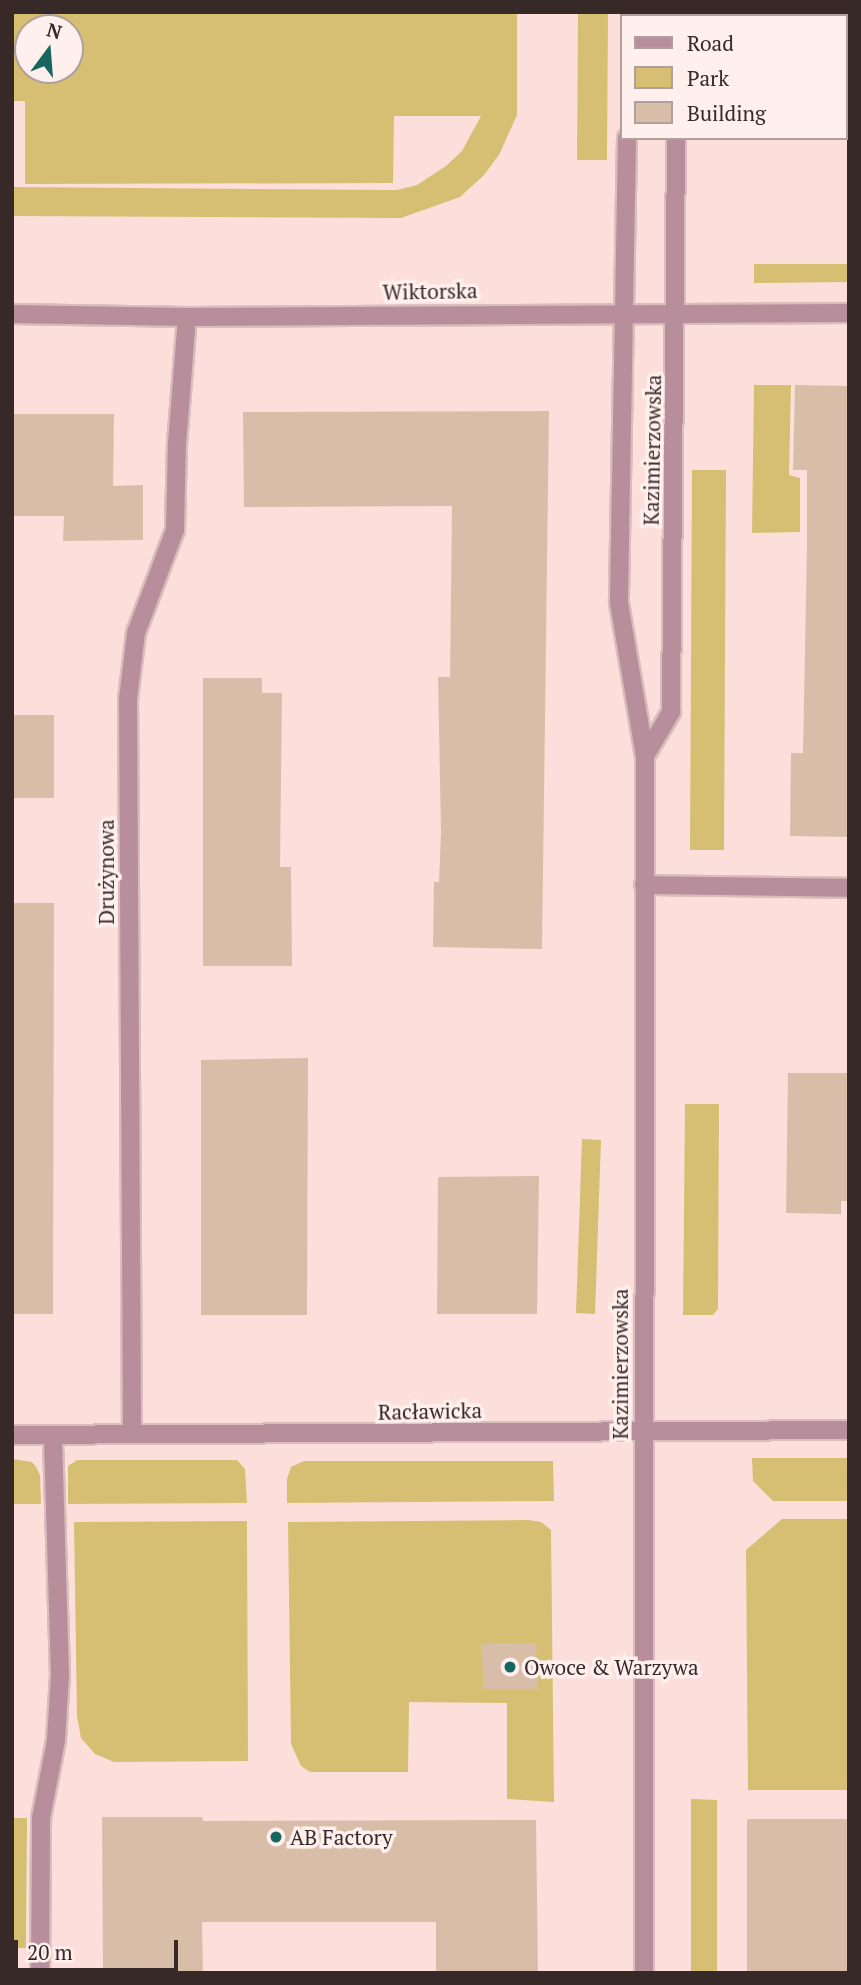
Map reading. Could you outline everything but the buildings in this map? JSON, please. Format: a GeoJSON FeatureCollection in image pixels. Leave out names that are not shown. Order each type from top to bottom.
{"type":"FeatureCollection","features":[{"type":"Feature","properties":{"kind":"street","name":"Kazimierzowska"},"geometry":{"type":"LineString","coordinates":[[626,140],[619,603],[645,756],[644,1973]]}},
{"type":"Feature","properties":{"kind":"street","name":"Kazimierzowska"},"geometry":{"type":"LineString","coordinates":[[645,756],[671,712],[676,140]]}},
{"type":"Feature","properties":{"kind":"street","name":"Wiktorska"},"geometry":{"type":"LineString","coordinates":[[12,314],[187,317],[849,313]]}},
{"type":"Feature","properties":{"kind":"street","name":"Drużynowa"},"geometry":{"type":"LineString","coordinates":[[132,1434],[128,699],[136,633],[175,530],[177,444],[187,317]]}},
{"type":"Feature","properties":{"kind":"street"},"geometry":{"type":"LineString","coordinates":[[644,885],[849,888]]}},
{"type":"Feature","properties":{"kind":"street","name":"Racławicka"},"geometry":{"type":"LineString","coordinates":[[12,1435],[463,1435],[643,1430],[849,1430]]}},
{"type":"Feature","properties":{"kind":"street"},"geometry":{"type":"LineString","coordinates":[[40,1973],[41,1818],[56,1740],[60,1675],[53,1435]]}},
{"type":"Feature","properties":{"kind":"green space"},"geometry":{"type":"Polygon","coordinates":[[[12,12],[517,12],[517,115],[499,155],[484,175],[460,197],[401,218],[12,216],[12,187],[397,190],[417,185],[446,166],[462,151],[481,116],[394,116],[393,183],[25,184],[25,101],[12,101],[12,12]]]}},
{"type":"Feature","properties":{"kind":"green space"},"geometry":{"type":"Polygon","coordinates":[[[578,12],[608,12],[607,160],[577,160],[578,12]]]}},
{"type":"Feature","properties":{"kind":"green space"},"geometry":{"type":"Polygon","coordinates":[[[754,264],[849,264],[849,282],[754,283],[754,264]]]}},
{"type":"Feature","properties":{"kind":"green space"},"geometry":{"type":"Polygon","coordinates":[[[754,385],[791,385],[789,475],[800,478],[800,532],[752,533],[754,385]]]}},
{"type":"Feature","properties":{"kind":"green space"},"geometry":{"type":"Polygon","coordinates":[[[692,470],[726,470],[724,850],[690,850],[692,470]]]}},
{"type":"Feature","properties":{"kind":"green space"},"geometry":{"type":"Polygon","coordinates":[[[685,1104],[719,1104],[718,1309],[713,1315],[683,1315],[685,1104]]]}},
{"type":"Feature","properties":{"kind":"green space"},"geometry":{"type":"Polygon","coordinates":[[[582,1139],[601,1140],[595,1314],[576,1313],[582,1139]]]}},
{"type":"Feature","properties":{"kind":"green space"},"geometry":{"type":"Polygon","coordinates":[[[752,1458],[849,1458],[849,1501],[773,1501],[753,1481],[752,1458]]]}},
{"type":"Feature","properties":{"kind":"green space"},"geometry":{"type":"Polygon","coordinates":[[[12,1459],[32,1462],[36,1467],[40,1475],[41,1504],[12,1504],[12,1459]]]}},
{"type":"Feature","properties":{"kind":"green space"},"geometry":{"type":"Polygon","coordinates":[[[77,1460],[237,1460],[245,1469],[247,1503],[68,1504],[68,1466],[77,1460]]]}},
{"type":"Feature","properties":{"kind":"green space"},"geometry":{"type":"Polygon","coordinates":[[[304,1461],[553,1461],[554,1501],[287,1503],[287,1479],[291,1467],[304,1461]]]}},
{"type":"Feature","properties":{"kind":"green space"},"geometry":{"type":"Polygon","coordinates":[[[782,1519],[849,1519],[849,1790],[748,1790],[746,1550],[782,1519]]]}},
{"type":"Feature","properties":{"kind":"green space"},"geometry":{"type":"Polygon","coordinates":[[[247,1521],[248,1761],[114,1762],[95,1754],[81,1738],[77,1716],[74,1522],[247,1521]]]}},
{"type":"Feature","properties":{"kind":"green space"},"geometry":{"type":"Polygon","coordinates":[[[288,1522],[541,1522],[551,1530],[554,1802],[507,1799],[507,1703],[409,1702],[408,1772],[310,1772],[301,1766],[291,1744],[288,1522]]]}},
{"type":"Feature","properties":{"kind":"green space"},"geometry":{"type":"Polygon","coordinates":[[[691,1799],[717,1800],[717,1973],[691,1973],[691,1799]]]}},
{"type":"Feature","properties":{"kind":"green space"},"geometry":{"type":"Polygon","coordinates":[[[12,1818],[27,1818],[26,1948],[12,1948],[12,1818]]]}},
{"type":"Feature","properties":{"kind":"place","name":"Owoce & Warzywa"},"geometry":{"type":"Point","coordinates":[510,1667]}},
{"type":"Feature","properties":{"kind":"place","name":"AB Factory"},"geometry":{"type":"Point","coordinates":[276,1837]}}]}
